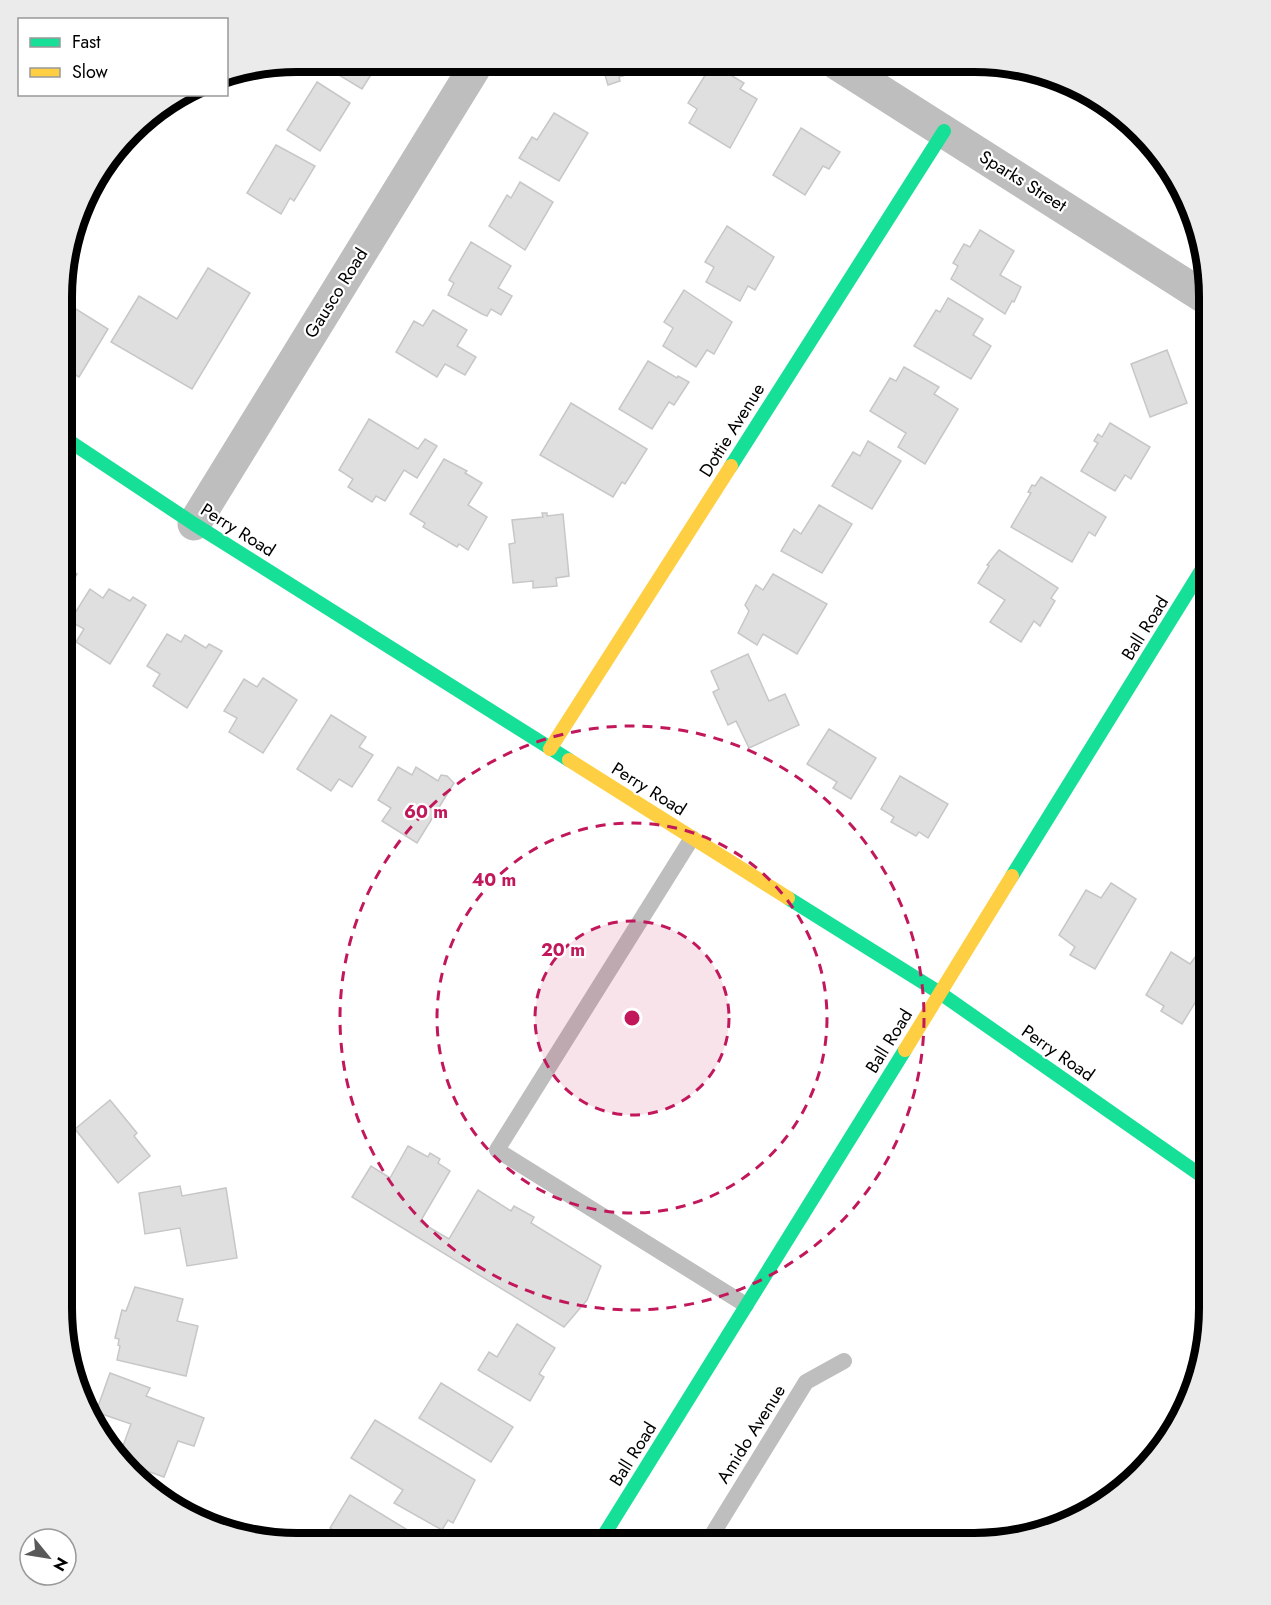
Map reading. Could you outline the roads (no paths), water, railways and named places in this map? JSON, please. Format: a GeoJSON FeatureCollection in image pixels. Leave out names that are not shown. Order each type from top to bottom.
{"type":"FeatureCollection","features":[{"type":"Feature","properties":{"kind":"street","name":"Gausco Road"},"geometry":{"type":"LineString","coordinates":[[194,524],[472,72]]}},
{"type":"Feature","properties":{"kind":"street","name":"Sparks Street"},"geometry":{"type":"LineString","coordinates":[[851,72],[1199,294]]}},
{"type":"Feature","properties":{"kind":"street","name":"Dottie Avenue"},"geometry":{"type":"LineString","coordinates":[[550,749],[944,130]]}},
{"type":"Feature","properties":{"kind":"street","name":"Perry Road"},"geometry":{"type":"LineString","coordinates":[[72,443],[194,524],[940,993],[1199,1174]]}},
{"type":"Feature","properties":{"kind":"street","name":"Ball Road"},"geometry":{"type":"LineString","coordinates":[[605,1533],[1199,574]]}},
{"type":"Feature","properties":{"kind":"lane"},"geometry":{"type":"LineString","coordinates":[[692,838],[497,1150],[746,1305]]}},
{"type":"Feature","properties":{"kind":"lane","name":"Amido Avenue"},"geometry":{"type":"LineString","coordinates":[[713,1533],[806,1382],[844,1361]]}}]}
